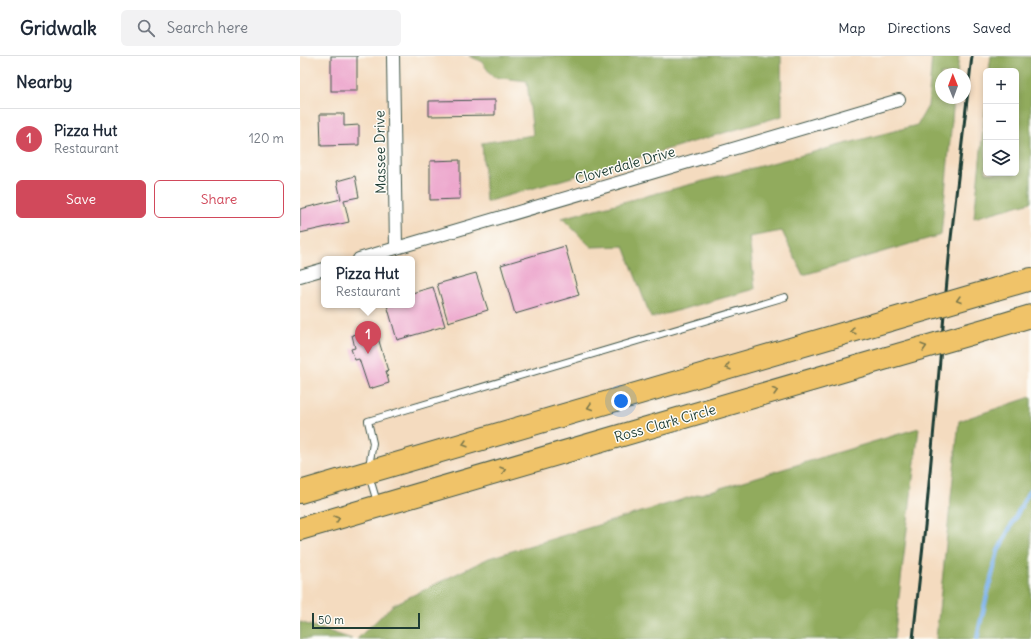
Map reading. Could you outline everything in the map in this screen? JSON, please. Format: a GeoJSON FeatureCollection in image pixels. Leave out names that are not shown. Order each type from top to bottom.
{"type":"FeatureCollection","features":[{"type":"Feature","properties":{"kind":"highway"},"geometry":{"type":"LineString","coordinates":[[300,492],[1031,279]]}},
{"type":"Feature","properties":{"kind":"highway","name":"Ross Clark Circle"},"geometry":{"type":"LineString","coordinates":[[300,530],[1031,316]]}},
{"type":"Feature","properties":{"kind":"street","name":"Massee Drive"},"geometry":{"type":"LineString","coordinates":[[393,56],[396,248]]}},
{"type":"Feature","properties":{"kind":"street","name":"Cloverdale Drive"},"geometry":{"type":"LineString","coordinates":[[369,256],[899,100]]}},
{"type":"Feature","properties":{"kind":"street"},"geometry":{"type":"LineString","coordinates":[[300,276],[321,270]]}},
{"type":"Feature","properties":{"kind":"lane"},"geometry":{"type":"LineString","coordinates":[[378,507],[368,472],[373,443],[368,421],[785,297]]}},
{"type":"Feature","properties":{"kind":"green space"},"geometry":{"type":"Polygon","coordinates":[[[469,56],[781,56],[782,116],[486,202],[482,143],[533,135],[527,81],[493,77],[481,61],[469,56]]]}},
{"type":"Feature","properties":{"kind":"green space"},"geometry":{"type":"Polygon","coordinates":[[[932,56],[959,56],[958,68],[935,68],[935,104],[953,104],[941,235],[803,275],[782,231],[749,237],[755,289],[651,318],[624,246],[591,247],[562,218],[917,125],[928,106],[932,56]]]}},
{"type":"Feature","properties":{"kind":"green space"},"geometry":{"type":"Polygon","coordinates":[[[991,56],[1031,57],[1031,202],[974,218],[983,132],[983,176],[1019,176],[1019,68],[989,68],[991,56]]]}},
{"type":"Feature","properties":{"kind":"green space"},"geometry":{"type":"Polygon","coordinates":[[[1031,397],[1031,639],[936,639],[959,421],[1031,397]]]}},
{"type":"Feature","properties":{"kind":"green space"},"geometry":{"type":"Polygon","coordinates":[[[919,428],[894,639],[357,639],[393,605],[489,558],[919,428]]]}},
{"type":"Feature","properties":{"kind":"green space"},"geometry":{"type":"Polygon","coordinates":[[[300,622],[352,639],[300,639],[300,622]]]}},
{"type":"Feature","properties":{"kind":"building"},"geometry":{"type":"Polygon","coordinates":[[[331,56],[357,56],[357,91],[331,91],[331,56]]]}},
{"type":"Feature","properties":{"kind":"building"},"geometry":{"type":"Polygon","coordinates":[[[495,100],[495,115],[429,116],[429,101],[495,100]]]}},
{"type":"Feature","properties":{"kind":"building"},"geometry":{"type":"Polygon","coordinates":[[[320,114],[344,114],[344,126],[359,125],[359,145],[321,146],[320,114]]]}},
{"type":"Feature","properties":{"kind":"building"},"geometry":{"type":"Polygon","coordinates":[[[460,160],[460,199],[430,200],[430,161],[460,160]]]}},
{"type":"Feature","properties":{"kind":"building"},"geometry":{"type":"Polygon","coordinates":[[[355,176],[359,197],[344,200],[349,222],[300,233],[300,209],[341,199],[337,181],[355,176]]]}},
{"type":"Feature","properties":{"kind":"building"},"geometry":{"type":"Polygon","coordinates":[[[565,246],[579,295],[515,314],[501,265],[565,246]]]}},
{"type":"Feature","properties":{"kind":"building"},"geometry":{"type":"Polygon","coordinates":[[[476,273],[488,310],[448,322],[437,284],[476,273]]]}},
{"type":"Feature","properties":{"kind":"building"},"geometry":{"type":"Polygon","coordinates":[[[433,287],[445,326],[397,340],[388,308],[415,308],[415,292],[433,287]]]}},
{"type":"Feature","properties":{"kind":"building"},"geometry":{"type":"Polygon","coordinates":[[[375,328],[388,371],[386,371],[389,383],[369,389],[359,359],[355,360],[351,349],[355,348],[352,335],[375,328]]]}},
{"type":"Feature","properties":{"kind":"waterway"},"geometry":{"type":"LineString","coordinates":[[977,639],[998,551],[1028,493],[1031,490]]}},
{"type":"Feature","properties":{"kind":"railway"},"geometry":{"type":"LineString","coordinates":[[913,639],[926,517],[950,247],[972,56]]}},
{"type":"Feature","properties":{"kind":"place","name":"Pizza Hut"},"geometry":{"type":"Point","coordinates":[368,354]}}]}
